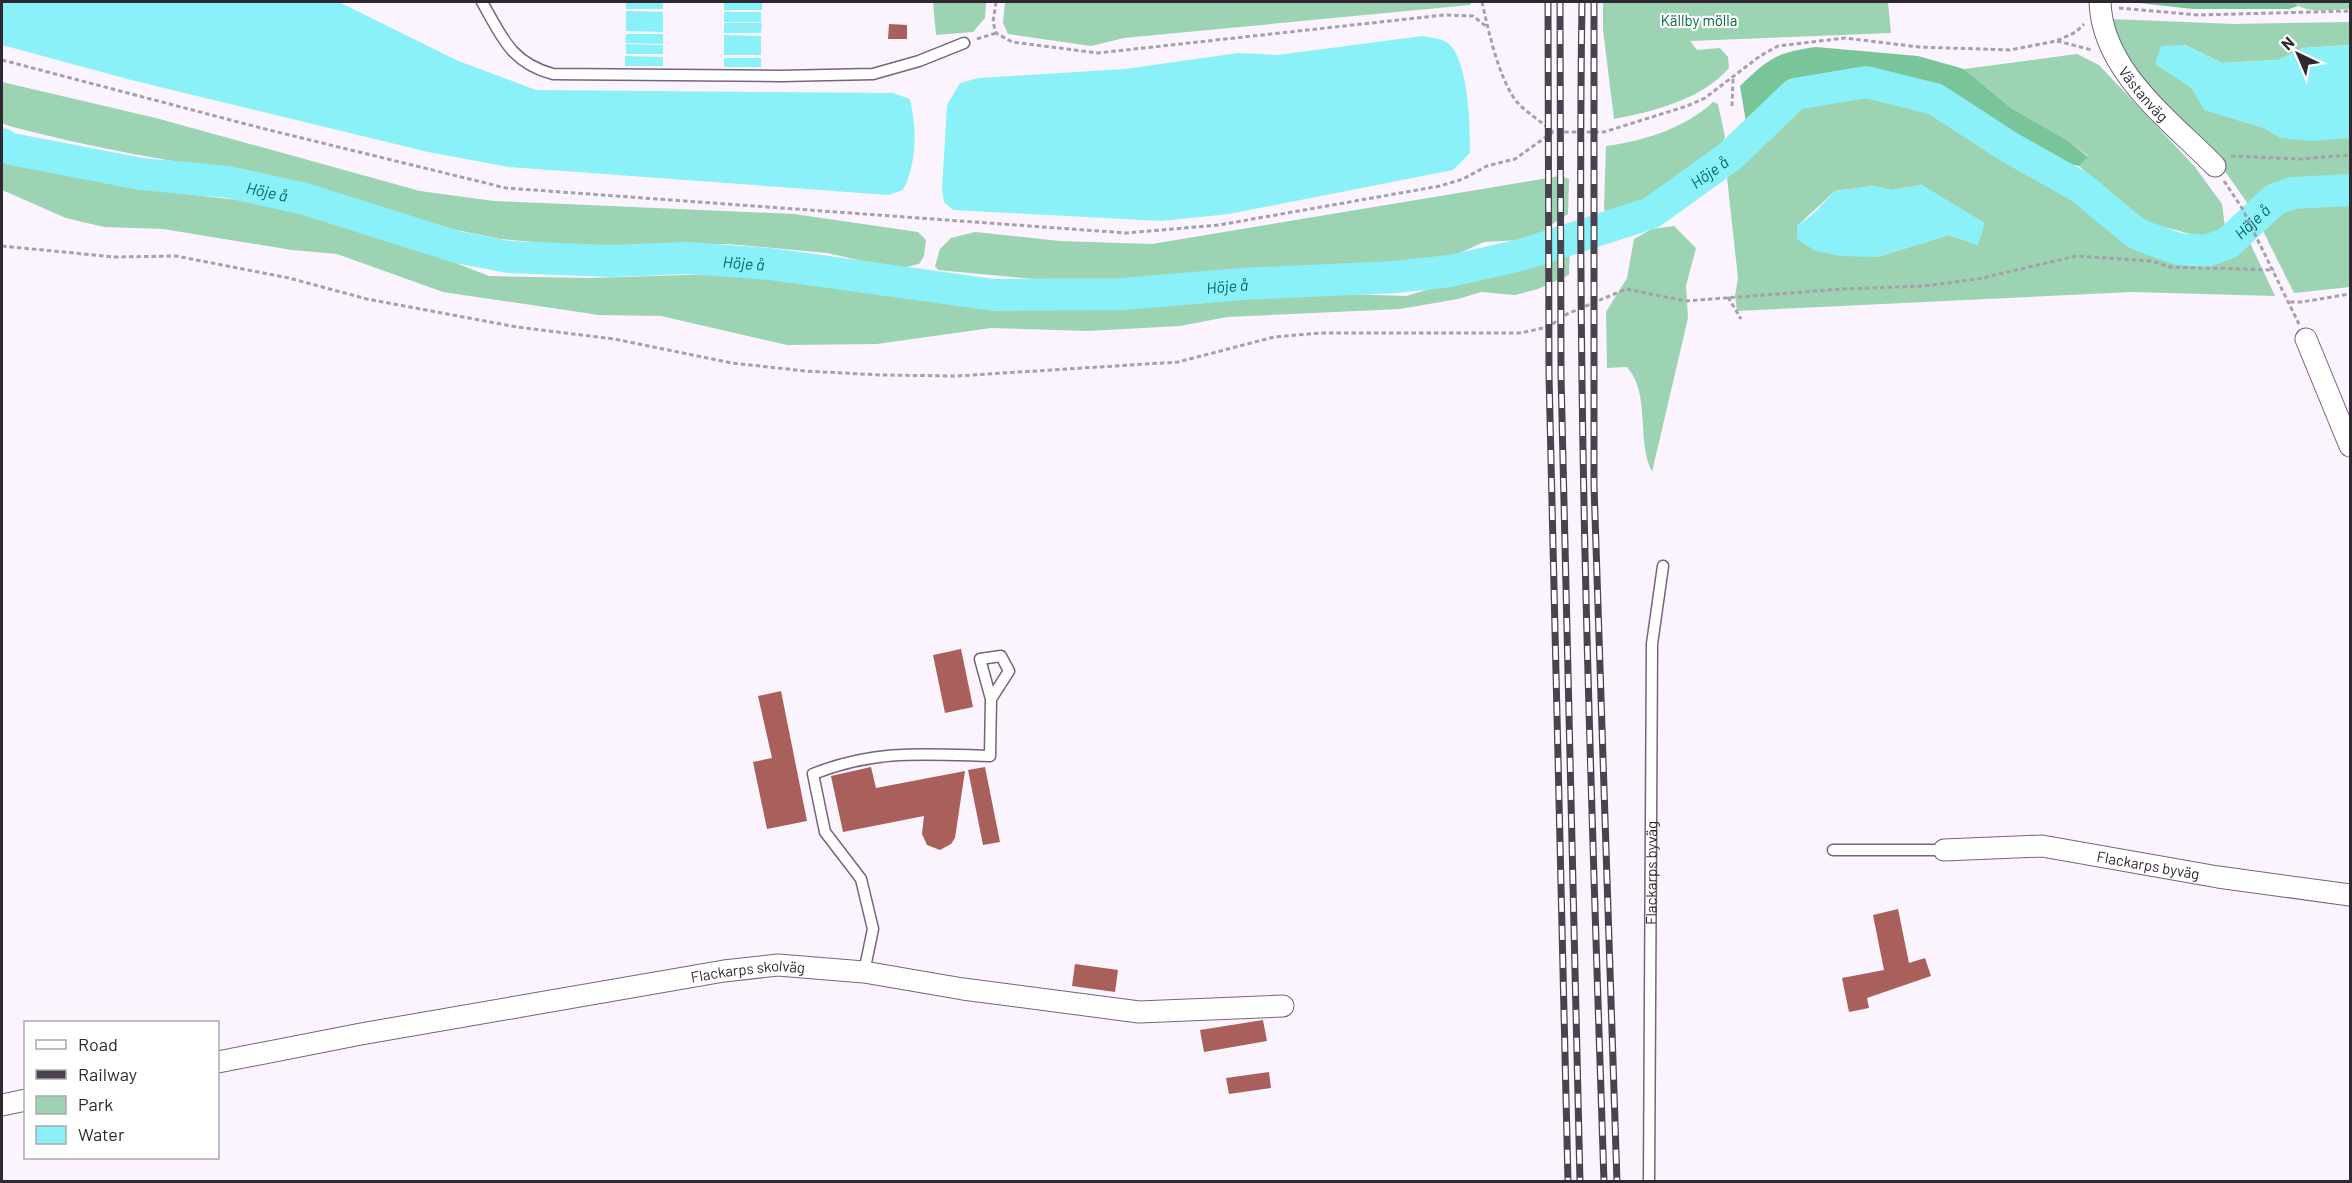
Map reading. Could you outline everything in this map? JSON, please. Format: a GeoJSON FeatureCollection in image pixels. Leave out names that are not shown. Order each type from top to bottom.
{"type":"FeatureCollection","features":[{"type":"Feature","properties":{"kind":"street","name":"Västanväg"},"geometry":{"type":"LineString","coordinates":[[2100,4],[2120,63],[2150,101],[2215,166]]}},
{"type":"Feature","properties":{"kind":"street"},"geometry":{"type":"LineString","coordinates":[[2306,339],[2350,446]]}},
{"type":"Feature","properties":{"kind":"street","name":"Flackarps byväg"},"geometry":{"type":"LineString","coordinates":[[1944,850],[2042,846],[2218,877],[2350,895]]}},
{"type":"Feature","properties":{"kind":"street","name":"Flackarps skolväg"},"geometry":{"type":"LineString","coordinates":[[219,1062],[373,1032],[724,971],[778,965],[864,972],[963,989],[1139,1011],[1283,1006]]}},
{"type":"Feature","properties":{"kind":"street"},"geometry":{"type":"LineString","coordinates":[[2,1105],[24,1100]]}},
{"type":"Feature","properties":{"kind":"lane"},"geometry":{"type":"LineString","coordinates":[[482,2],[515,56],[531,68],[553,74],[781,76],[873,74],[919,62],[964,43]]}},
{"type":"Feature","properties":{"kind":"lane","name":"Flackarps byväg"},"geometry":{"type":"LineString","coordinates":[[1649,1182],[1652,644],[1663,566]]}},
{"type":"Feature","properties":{"kind":"lane"},"geometry":{"type":"LineString","coordinates":[[864,972],[873,929],[861,879],[825,832],[813,774],[846,761],[909,753],[990,756],[991,699]]}},
{"type":"Feature","properties":{"kind":"lane"},"geometry":{"type":"LineString","coordinates":[[1833,850],[1944,850]]}},
{"type":"Feature","properties":{"kind":"path"},"geometry":{"type":"LineString","coordinates":[[996,2],[993,22],[996,33],[1012,42],[1098,53],[1444,15],[1473,16],[1487,27]]}},
{"type":"Feature","properties":{"kind":"path"},"geometry":{"type":"LineString","coordinates":[[1482,2],[1487,27],[1506,82],[1517,102],[1552,132]]}},
{"type":"Feature","properties":{"kind":"path"},"geometry":{"type":"LineString","coordinates":[[2,60],[261,128],[506,188],[1126,233],[1219,225],[1440,186],[1463,179],[1487,166],[1515,159],[1552,132],[1605,132],[1687,106],[1705,98],[1733,79],[1769,50],[1802,42],[1845,38],[1919,47],[1996,51],[2024,49],[2056,41],[2076,32],[2100,4],[2198,15],[2350,11]]}},
{"type":"Feature","properties":{"kind":"path"},"geometry":{"type":"LineString","coordinates":[[964,43],[996,33]]}},
{"type":"Feature","properties":{"kind":"path"},"geometry":{"type":"LineString","coordinates":[[2056,41],[2081,45],[2120,63]]}},
{"type":"Feature","properties":{"kind":"path"},"geometry":{"type":"LineString","coordinates":[[1732,106],[1733,79]]}},
{"type":"Feature","properties":{"kind":"path"},"geometry":{"type":"LineString","coordinates":[[2306,339],[2255,232],[2215,166],[2229,156],[2300,159],[2350,155]]}},
{"type":"Feature","properties":{"kind":"path"},"geometry":{"type":"LineString","coordinates":[[2,246],[114,257],[176,256],[289,278],[367,299],[517,327],[614,339],[732,363],[805,371],[956,376],[1178,362],[1274,337],[1320,333],[1520,333],[1548,327],[1567,314],[1626,289],[1685,301],[1924,286],[1978,279],[2076,256],[2152,261],[2169,267],[2274,270]]}},
{"type":"Feature","properties":{"kind":"path"},"geometry":{"type":"LineString","coordinates":[[2289,302],[2350,294]]}},
{"type":"Feature","properties":{"kind":"path"},"geometry":{"type":"LineString","coordinates":[[1728,297],[1741,319]]}},
{"type":"Feature","properties":{"kind":"green space"},"geometry":{"type":"Polygon","coordinates":[[[933,2],[986,2],[985,18],[973,32],[936,35],[933,2]]]}},
{"type":"Feature","properties":{"kind":"green space"},"geometry":{"type":"Polygon","coordinates":[[[1005,2],[1472,2],[1470,5],[1124,38],[1091,46],[1008,34],[1003,23],[1005,2]]]}},
{"type":"Feature","properties":{"kind":"green space","name":"Källby mölla"},"geometry":{"type":"Polygon","coordinates":[[[1603,2],[1888,2],[1891,33],[1690,41],[1697,50],[1720,48],[1728,57],[1729,68],[1705,88],[1676,103],[1614,119],[1603,30],[1603,2]]]}},
{"type":"Feature","properties":{"kind":"green space"},"geometry":{"type":"Polygon","coordinates":[[[2130,2],[2294,2],[2298,6],[2289,9],[2193,9],[2130,2]]]}},
{"type":"Feature","properties":{"kind":"green space"},"geometry":{"type":"Polygon","coordinates":[[[2294,2],[2350,2],[2350,9],[2312,10],[2305,9],[2294,2]]]}},
{"type":"Feature","properties":{"kind":"green space"},"geometry":{"type":"Polygon","coordinates":[[[2111,19],[2234,24],[2350,22],[2350,45],[2303,48],[2278,60],[2222,63],[2185,45],[2155,63],[2192,88],[2205,110],[2264,128],[2281,138],[2350,138],[2350,287],[2294,293],[2253,211],[2219,163],[2125,66],[2111,19]]]}},
{"type":"Feature","properties":{"kind":"green space"},"geometry":{"type":"Polygon","coordinates":[[[1816,47],[1918,56],[1964,69],[2011,108],[2067,140],[2088,157],[2079,166],[2050,158],[2024,146],[1923,86],[1895,76],[1864,71],[1833,72],[1810,79],[1778,95],[1758,115],[1746,122],[1740,86],[1774,58],[1792,51],[1816,47]]]}},
{"type":"Feature","properties":{"kind":"green space"},"geometry":{"type":"Polygon","coordinates":[[[2077,54],[2099,65],[2195,167],[2222,204],[2225,227],[2202,237],[2153,224],[2130,212],[2079,166],[2088,156],[2067,140],[2011,108],[1964,69],[2077,54]]]}},
{"type":"Feature","properties":{"kind":"green space"},"geometry":{"type":"Polygon","coordinates":[[[2,82],[156,118],[420,191],[494,201],[794,214],[918,232],[926,240],[924,256],[919,264],[898,269],[827,253],[728,244],[584,246],[500,239],[409,220],[340,195],[327,193],[306,183],[120,151],[9,126],[2,123],[2,82]]]}},
{"type":"Feature","properties":{"kind":"green space"},"geometry":{"type":"Polygon","coordinates":[[[1845,92],[1879,93],[1908,102],[1946,120],[2058,187],[2082,204],[2120,238],[2155,255],[2186,262],[2212,262],[2250,243],[2275,296],[2131,292],[1737,311],[1735,296],[1738,278],[1727,178],[1773,125],[1819,96],[1845,92]],[[1922,185],[1891,190],[1873,186],[1835,191],[1797,226],[1877,257],[1949,235],[1978,245],[1940,197],[1922,185]]]}},
{"type":"Feature","properties":{"kind":"green space"},"geometry":{"type":"Polygon","coordinates":[[[1713,102],[1718,104],[1725,137],[1717,155],[1635,209],[1621,216],[1609,216],[1604,209],[1606,146],[1635,141],[1663,132],[1690,119],[1713,102]]]}},
{"type":"Feature","properties":{"kind":"green space"},"geometry":{"type":"Polygon","coordinates":[[[2,160],[144,189],[296,207],[348,221],[489,276],[590,278],[751,273],[884,293],[1061,307],[1207,303],[1284,292],[1406,296],[1570,248],[1569,275],[1538,289],[1515,295],[1481,292],[1458,299],[1400,309],[1227,317],[1180,326],[1087,331],[991,328],[877,344],[787,345],[661,316],[599,315],[443,292],[337,254],[292,250],[163,229],[104,227],[66,218],[2,190],[2,160]]]}},
{"type":"Feature","properties":{"kind":"green space"},"geometry":{"type":"Polygon","coordinates":[[[1560,176],[1569,179],[1568,214],[1549,226],[1538,239],[1484,242],[1444,260],[1420,260],[1394,267],[1333,265],[1154,280],[1055,281],[938,270],[935,266],[940,249],[951,238],[975,232],[1060,241],[1152,244],[1560,176]]]}},
{"type":"Feature","properties":{"kind":"green space"},"geometry":{"type":"Polygon","coordinates":[[[1674,226],[1696,248],[1686,286],[1688,318],[1652,472],[1647,459],[1639,390],[1634,378],[1627,367],[1607,368],[1606,312],[1627,278],[1634,239],[1652,229],[1674,226]]]}},
{"type":"Feature","properties":{"kind":"water"},"geometry":{"type":"Polygon","coordinates":[[[2,2],[339,2],[456,60],[536,90],[893,93],[910,99],[915,134],[911,169],[903,190],[888,195],[509,167],[428,152],[135,81],[2,45],[2,2]]]}},
{"type":"Feature","properties":{"kind":"water"},"geometry":{"type":"Polygon","coordinates":[[[626,2],[663,2],[663,9],[626,9],[626,2]]]}},
{"type":"Feature","properties":{"kind":"water"},"geometry":{"type":"Polygon","coordinates":[[[724,2],[762,2],[762,10],[724,10],[724,2]]]}},
{"type":"Feature","properties":{"kind":"water"},"geometry":{"type":"Polygon","coordinates":[[[626,11],[663,12],[663,32],[626,31],[626,11]]]}},
{"type":"Feature","properties":{"kind":"water"},"geometry":{"type":"Polygon","coordinates":[[[724,12],[761,12],[761,22],[724,22],[724,12]]]}},
{"type":"Feature","properties":{"kind":"water"},"geometry":{"type":"Polygon","coordinates":[[[724,23],[762,23],[761,33],[724,33],[724,23]]]}},
{"type":"Feature","properties":{"kind":"water"},"geometry":{"type":"Polygon","coordinates":[[[626,34],[663,34],[663,44],[625,43],[626,34]]]}},
{"type":"Feature","properties":{"kind":"water"},"geometry":{"type":"Polygon","coordinates":[[[724,35],[761,36],[761,55],[724,55],[724,35]]]}},
{"type":"Feature","properties":{"kind":"water"},"geometry":{"type":"Polygon","coordinates":[[[1422,36],[1440,39],[1449,44],[1461,65],[1469,112],[1470,153],[1453,170],[1229,214],[1161,221],[953,210],[944,202],[942,188],[947,105],[960,83],[978,78],[1125,69],[1238,53],[1278,55],[1422,36]]]}},
{"type":"Feature","properties":{"kind":"water"},"geometry":{"type":"Polygon","coordinates":[[[626,44],[663,45],[663,54],[626,54],[626,44]]]}},
{"type":"Feature","properties":{"kind":"water"},"geometry":{"type":"Polygon","coordinates":[[[2185,45],[2222,63],[2278,60],[2303,48],[2350,45],[2350,138],[2311,141],[2281,138],[2264,128],[2204,110],[2192,88],[2155,64],[2161,46],[2185,45]]]}},
{"type":"Feature","properties":{"kind":"water"},"geometry":{"type":"Polygon","coordinates":[[[625,56],[663,57],[663,66],[625,66],[625,56]]]}},
{"type":"Feature","properties":{"kind":"water"},"geometry":{"type":"Polygon","coordinates":[[[724,58],[761,58],[761,67],[724,67],[724,58]]]}},
{"type":"Feature","properties":{"kind":"water"},"geometry":{"type":"Polygon","coordinates":[[[1922,185],[1985,223],[1978,245],[1949,235],[1877,257],[1841,256],[1815,251],[1797,239],[1797,226],[1813,214],[1835,191],[1873,186],[1891,190],[1922,185]]]}},
{"type":"Feature","properties":{"kind":"building"},"geometry":{"type":"Polygon","coordinates":[[[889,24],[907,25],[907,39],[888,39],[889,24]]]}},
{"type":"Feature","properties":{"kind":"building"},"geometry":{"type":"Polygon","coordinates":[[[961,649],[973,707],[945,713],[933,655],[961,649]]]}},
{"type":"Feature","properties":{"kind":"building"},"geometry":{"type":"Polygon","coordinates":[[[781,691],[807,821],[767,829],[753,762],[772,758],[758,696],[781,691]]]}},
{"type":"Feature","properties":{"kind":"building"},"geometry":{"type":"Polygon","coordinates":[[[871,767],[876,788],[965,771],[955,838],[951,844],[940,850],[927,845],[922,834],[924,816],[843,832],[831,776],[871,767]]]}},
{"type":"Feature","properties":{"kind":"building"},"geometry":{"type":"Polygon","coordinates":[[[985,767],[1000,842],[983,845],[968,770],[985,767]]]}},
{"type":"Feature","properties":{"kind":"building"},"geometry":{"type":"Polygon","coordinates":[[[1898,909],[1909,963],[1925,958],[1931,976],[1867,998],[1869,1008],[1849,1012],[1842,978],[1884,970],[1873,915],[1898,909]]]}},
{"type":"Feature","properties":{"kind":"building"},"geometry":{"type":"Polygon","coordinates":[[[1075,964],[1118,970],[1115,992],[1072,986],[1075,964]]]}},
{"type":"Feature","properties":{"kind":"building"},"geometry":{"type":"Polygon","coordinates":[[[1263,1020],[1267,1041],[1204,1052],[1200,1030],[1263,1020]]]}},
{"type":"Feature","properties":{"kind":"building"},"geometry":{"type":"Polygon","coordinates":[[[1269,1072],[1271,1088],[1229,1094],[1226,1078],[1269,1072]]]}},
{"type":"Feature","properties":{"kind":"waterway","name":"Höje å"},"geometry":{"type":"LineString","coordinates":[[2,144],[11,149],[141,174],[228,182],[305,199],[457,247],[509,257],[610,261],[686,258],[770,264],[994,295],[1122,294],[1241,284],[1395,277],[1450,271],[1521,255],[1651,213],[1729,157],[1795,94],[1866,82],[1935,99],[2009,147],[2080,187],[2137,234],[2178,249],[2206,251],[2228,243],[2274,200],[2292,193],[2350,190]]}},
{"type":"Feature","properties":{"kind":"railway"},"geometry":{"type":"LineString","coordinates":[[1548,2],[1549,375],[1568,1182]]}},
{"type":"Feature","properties":{"kind":"railway"},"geometry":{"type":"LineString","coordinates":[[1560,2],[1561,375],[1580,1182]]}},
{"type":"Feature","properties":{"kind":"railway"},"geometry":{"type":"LineString","coordinates":[[1582,2],[1583,444],[1604,1182]]}},
{"type":"Feature","properties":{"kind":"railway"},"geometry":{"type":"LineString","coordinates":[[1594,2],[1594,485],[1617,1182]]}}]}
